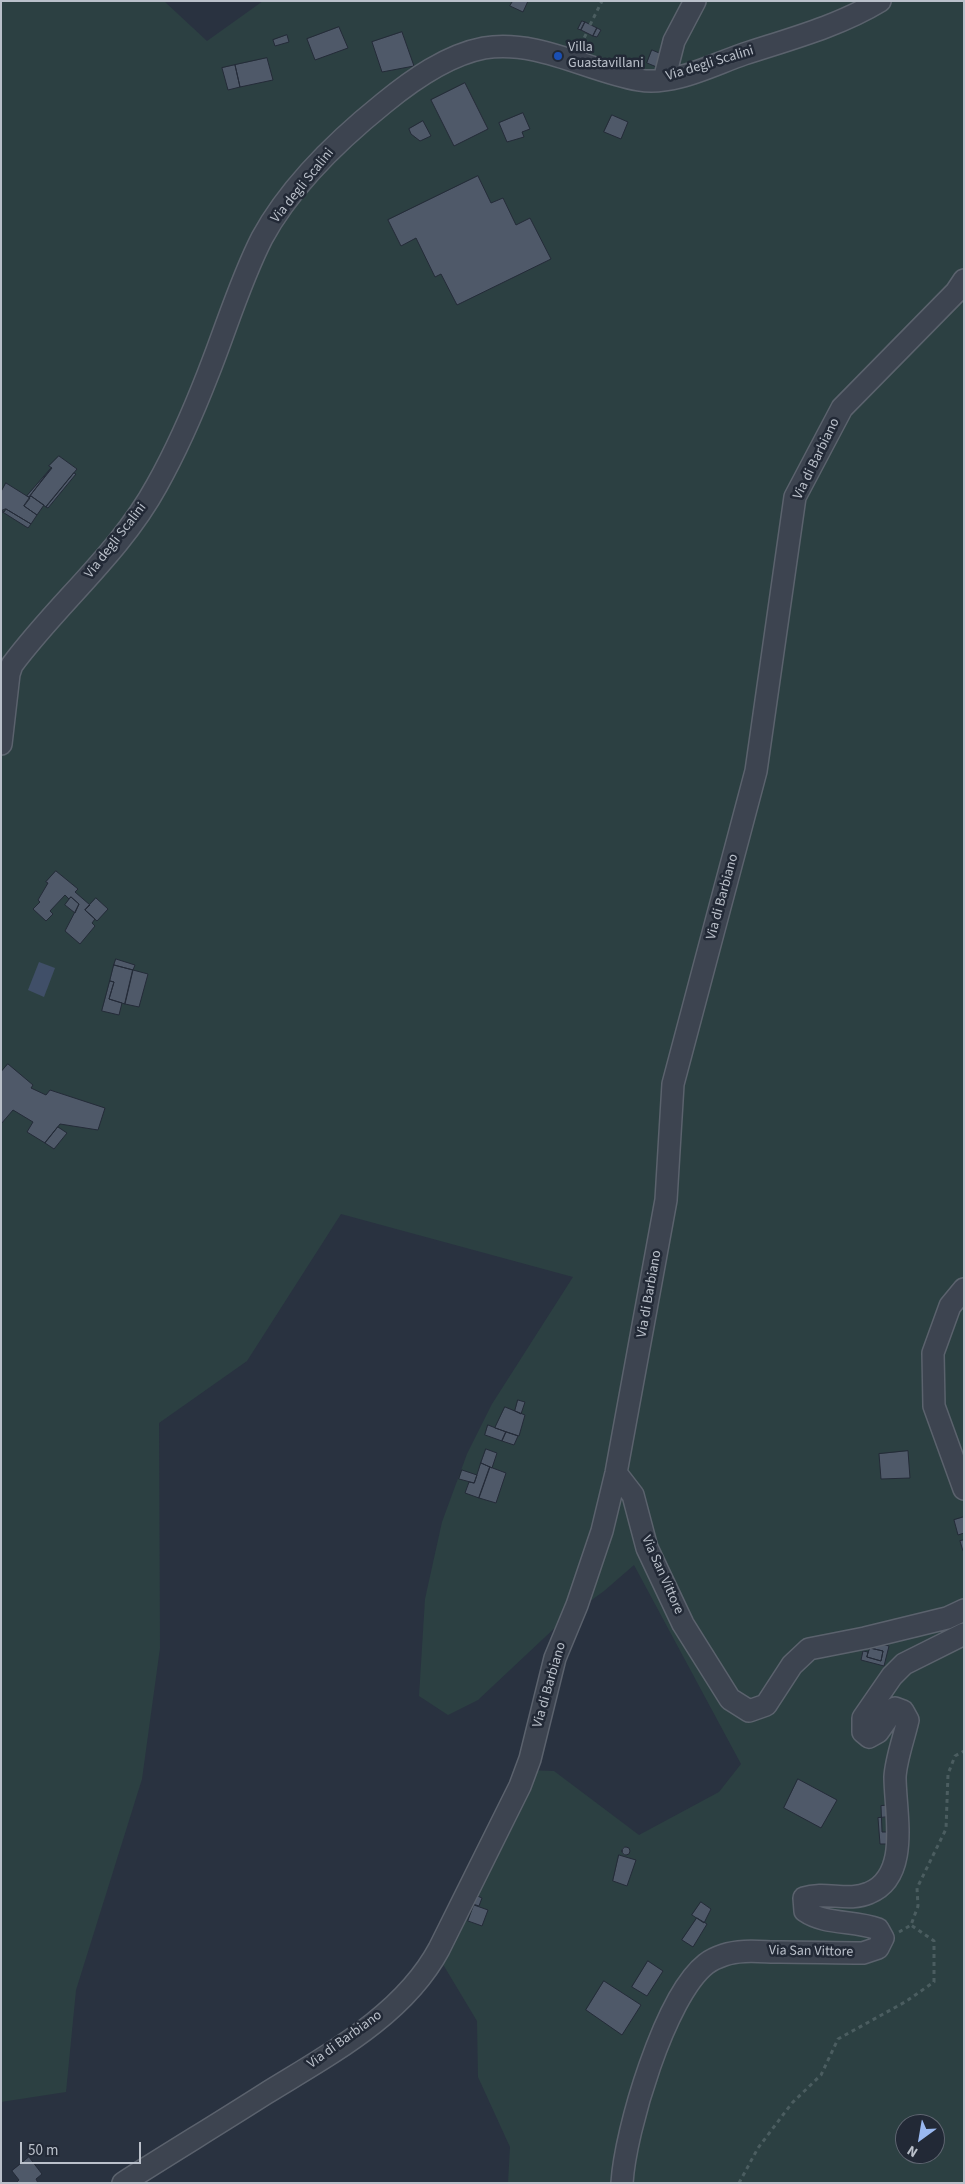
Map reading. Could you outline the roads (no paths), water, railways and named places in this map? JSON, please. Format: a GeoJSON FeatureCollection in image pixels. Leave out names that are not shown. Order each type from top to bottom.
{"type":"FeatureCollection","features":[{"type":"Feature","properties":{"kind":"street"},"geometry":{"type":"LineString","coordinates":[[664,80],[674,41],[695,1]]}},
{"type":"Feature","properties":{"kind":"street","name":"Via degli Scalini"},"geometry":{"type":"LineString","coordinates":[[1,744],[9,674],[12,664],[119,542],[147,502],[158,483],[207,378],[262,238],[285,203],[336,144],[374,110],[406,86],[452,58],[486,48],[513,48],[558,56],[637,79],[664,80],[819,29],[880,1]]}},
{"type":"Feature","properties":{"kind":"street","name":"Via di Barbiano"},"geometry":{"type":"LineString","coordinates":[[123,2183],[335,2050],[377,2019],[410,1990],[427,1971],[520,1786],[530,1759],[555,1658],[577,1605],[602,1531],[616,1473],[666,1200],[673,1084],[756,771],[795,497],[842,408],[956,292],[964,280]]}},
{"type":"Feature","properties":{"kind":"street"},"geometry":{"type":"LineString","coordinates":[[964,1288],[950,1306],[932,1352],[934,1406],[964,1489]]}},
{"type":"Feature","properties":{"kind":"street","name":"Via San Vittore"},"geometry":{"type":"LineString","coordinates":[[616,1473],[633,1495],[647,1548],[683,1624],[730,1698],[749,1711],[766,1705],[792,1665],[809,1649],[865,1638],[947,1618],[964,1610]]}},
{"type":"Feature","properties":{"kind":"street","name":"Via San Vittore"},"geometry":{"type":"LineString","coordinates":[[622,2183],[624,2155],[660,2036],[679,2001],[696,1975],[707,1963],[725,1955],[747,1951],[863,1953],[878,1948],[883,1938],[878,1929],[865,1924],[814,1918],[805,1911],[804,1898],[814,1895],[856,1896],[870,1893],[891,1872],[898,1853],[895,1775],[908,1720],[903,1711],[895,1708],[878,1732],[869,1737],[863,1732],[863,1718],[892,1676],[904,1664],[964,1634]]}},
{"type":"Feature","properties":{"kind":"water"},"geometry":{"type":"Polygon","coordinates":[[[39,962],[55,968],[44,997],[28,990],[39,962]]]}},
{"type":"Feature","properties":{"kind":"place","name":"Villa Guastavillani"},"geometry":{"type":"Point","coordinates":[558,56]}}]}
